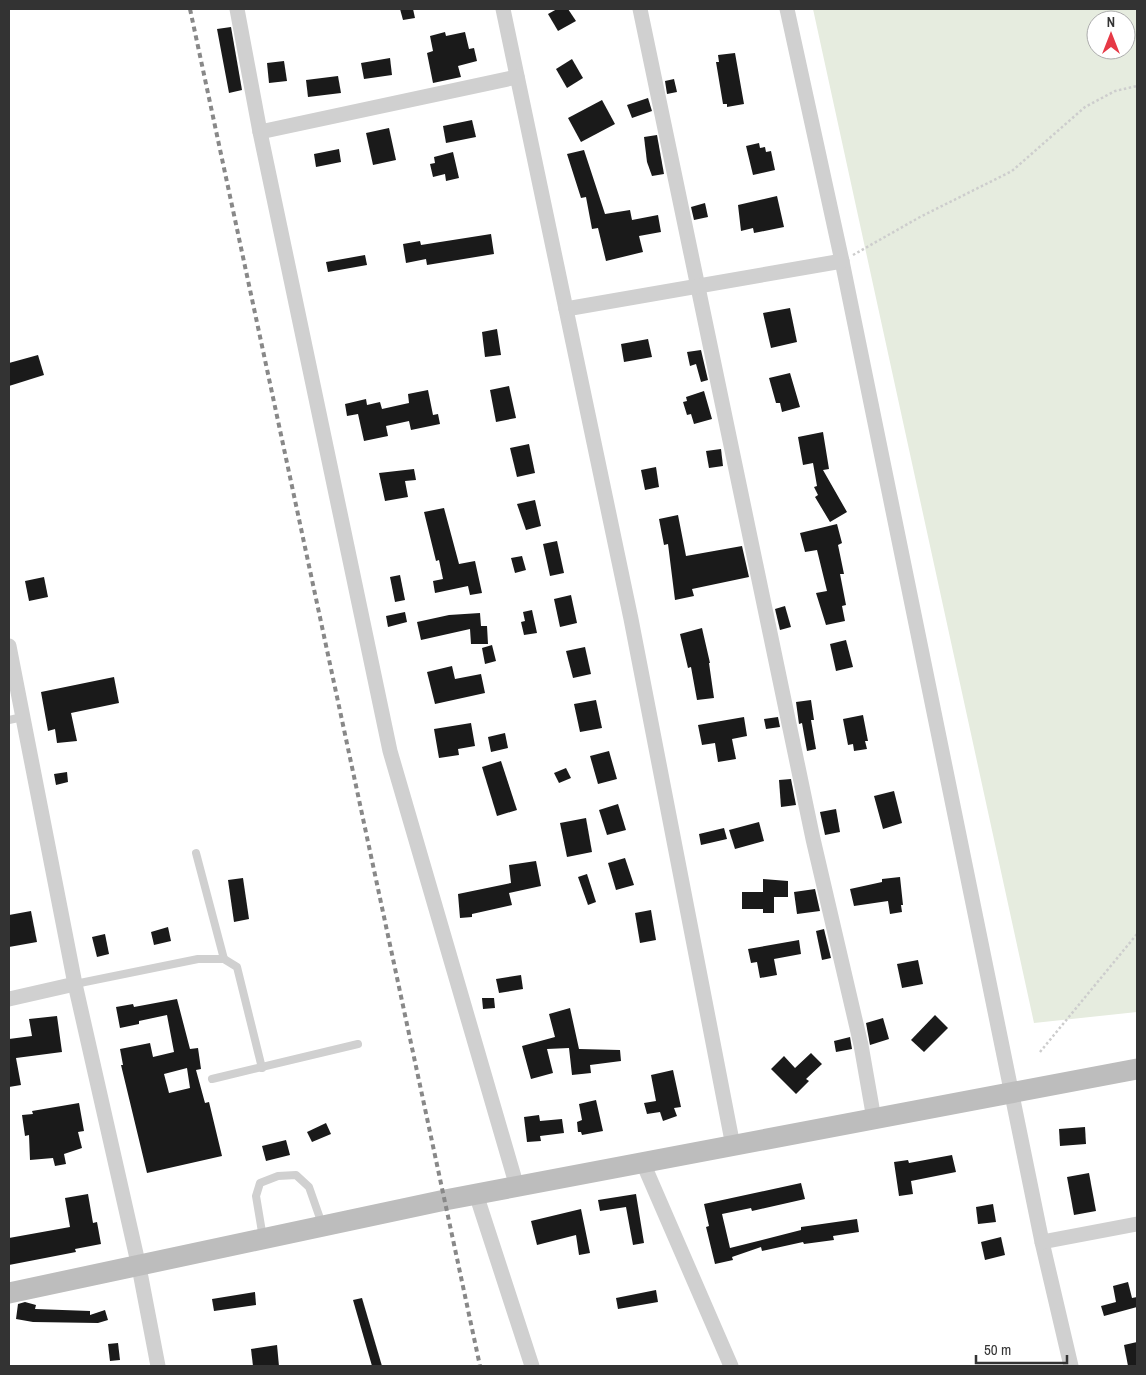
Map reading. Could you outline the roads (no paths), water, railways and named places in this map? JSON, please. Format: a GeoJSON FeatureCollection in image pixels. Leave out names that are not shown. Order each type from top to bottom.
{"type":"FeatureCollection","features":[{"type":"Feature","properties":{"kind":"street"},"geometry":{"type":"LineString","coordinates":[[236,9],[390,751],[517,1187]]}},
{"type":"Feature","properties":{"kind":"street"},"geometry":{"type":"LineString","coordinates":[[502,9],[632,629],[733,1146]]}},
{"type":"Feature","properties":{"kind":"street"},"geometry":{"type":"LineString","coordinates":[[640,9],[696,287],[811,829],[861,1045],[874,1120]]}},
{"type":"Feature","properties":{"kind":"street"},"geometry":{"type":"LineString","coordinates":[[787,9],[842,261],[1042,1242],[1071,1366]]}},
{"type":"Feature","properties":{"kind":"street"},"geometry":{"type":"LineString","coordinates":[[260,132],[517,77]]}},
{"type":"Feature","properties":{"kind":"street"},"geometry":{"type":"LineString","coordinates":[[566,309],[842,261]]}},
{"type":"Feature","properties":{"kind":"street"},"geometry":{"type":"LineString","coordinates":[[9,646],[16,718],[139,1267],[158,1366]]}},
{"type":"Feature","properties":{"kind":"street"},"geometry":{"type":"LineString","coordinates":[[9,999],[75,984]]}},
{"type":"Feature","properties":{"kind":"street"},"geometry":{"type":"LineString","coordinates":[[9,1293],[139,1267],[476,1194],[1013,1094],[1137,1069]]}},
{"type":"Feature","properties":{"kind":"street"},"geometry":{"type":"LineString","coordinates":[[643,1163],[731,1366]]}},
{"type":"Feature","properties":{"kind":"street"},"geometry":{"type":"LineString","coordinates":[[476,1194],[532,1366]]}},
{"type":"Feature","properties":{"kind":"street"},"geometry":{"type":"LineString","coordinates":[[1042,1242],[1137,1224]]}},
{"type":"Feature","properties":{"kind":"lane"},"geometry":{"type":"LineString","coordinates":[[196,853],[224,958]]}},
{"type":"Feature","properties":{"kind":"lane"},"geometry":{"type":"LineString","coordinates":[[75,984],[198,959],[224,958],[237,967],[262,1068]]}},
{"type":"Feature","properties":{"kind":"lane"},"geometry":{"type":"LineString","coordinates":[[212,1079],[358,1044]]}},
{"type":"Feature","properties":{"kind":"lane"},"geometry":{"type":"LineString","coordinates":[[263,1240],[256,1196],[260,1183],[278,1176],[296,1175],[309,1187],[324,1227]]}},
{"type":"Feature","properties":{"kind":"railway"},"geometry":{"type":"LineString","coordinates":[[190,9],[480,1366]]}}]}
